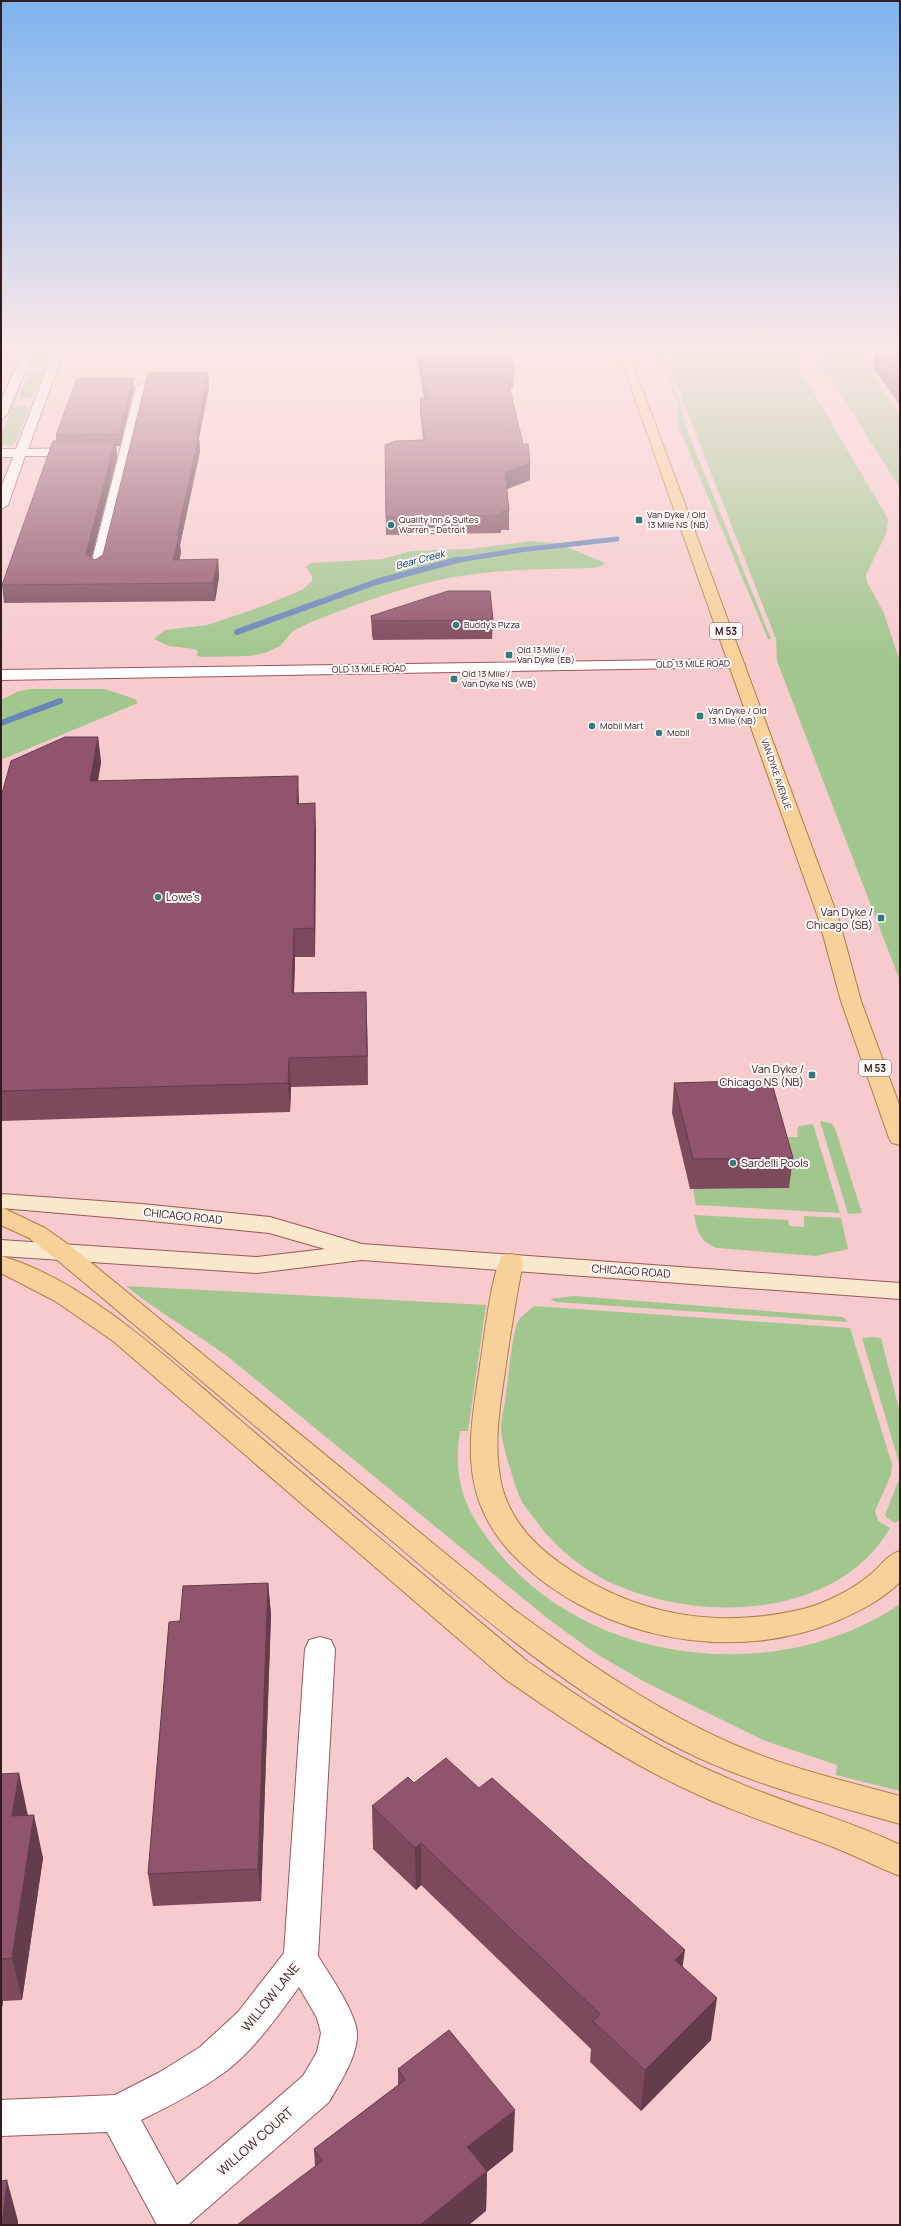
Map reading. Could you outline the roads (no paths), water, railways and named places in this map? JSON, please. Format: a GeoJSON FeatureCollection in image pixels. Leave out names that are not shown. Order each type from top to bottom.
{"type":"FeatureCollection","features":[{"type":"Feature","properties":{"kind":"main road","name":"VAN DYKE AVENUE"},"geometry":{"type":"LineString","coordinates":[[659,449],[829,920],[851,1001],[900,1138]]}},
{"type":"Feature","properties":{"kind":"main road","name":"CHICAGO ROAD"},"geometry":{"type":"LineString","coordinates":[[1,1201],[270,1225],[362,1252]]}},
{"type":"Feature","properties":{"kind":"main road"},"geometry":{"type":"LineString","coordinates":[[1,1215],[37,1233],[64,1253],[503,1617],[567,1665],[628,1706],[694,1741],[761,1769],[900,1810]]}},
{"type":"Feature","properties":{"kind":"main road","name":"CHICAGO ROAD"},"geometry":{"type":"LineString","coordinates":[[1,1248],[256,1265],[362,1252],[900,1291]]}},
{"type":"Feature","properties":{"kind":"main road"},"geometry":{"type":"LineString","coordinates":[[511,1262],[500,1318],[484,1425],[483,1451],[487,1482],[494,1506],[506,1527],[527,1553],[559,1580],[600,1603],[647,1620],[691,1629],[738,1631],[789,1625],[832,1612],[870,1592],[900,1562]]}},
{"type":"Feature","properties":{"kind":"main road"},"geometry":{"type":"LineString","coordinates":[[1,1264],[34,1278],[70,1297],[122,1335],[516,1670],[569,1708],[684,1774],[745,1801],[811,1822],[873,1847],[900,1861]]}},
{"type":"Feature","properties":{"kind":"street"},"geometry":{"type":"LineString","coordinates":[[1,505],[22,449]]}},
{"type":"Feature","properties":{"kind":"street"},"geometry":{"type":"LineString","coordinates":[[96,572],[126,451],[111,452]]}},
{"type":"Feature","properties":{"kind":"street"},"geometry":{"type":"LineString","coordinates":[[1,453],[95,452]]}},
{"type":"Feature","properties":{"kind":"street","name":"OLD 13 MILE ROAD"},"geometry":{"type":"LineString","coordinates":[[1,675],[737,664]]}},
{"type":"Feature","properties":{"kind":"street","name":"WILLOW LANE"},"geometry":{"type":"LineString","coordinates":[[1,2118],[117,2113],[173,2085],[213,2059],[250,2024],[301,1958],[320,1649]]}},
{"type":"Feature","properties":{"kind":"street","name":"WILLOW COURT"},"geometry":{"type":"LineString","coordinates":[[117,2113],[172,2214],[316,2089],[331,2065],[339,2032],[329,2008],[301,1958]]}},
{"type":"Feature","properties":{"kind":"waterway","name":"Bear Creek"},"geometry":{"type":"LineString","coordinates":[[454,561],[520,550],[617,539]]}},
{"type":"Feature","properties":{"kind":"waterway","name":"Bear Creek"},"geometry":{"type":"LineString","coordinates":[[237,632],[376,582],[454,561]]}},
{"type":"Feature","properties":{"kind":"waterway","name":"Bear Creek"},"geometry":{"type":"LineString","coordinates":[[1,723],[60,701]]}},
{"type":"Feature","properties":{"kind":"place","name":"Van Dyke / Old 13 Mile NS (NB)"},"geometry":{"type":"Point","coordinates":[639,520]}},
{"type":"Feature","properties":{"kind":"place","name":"Quality Inn & Suites Warren - Detroit"},"geometry":{"type":"Point","coordinates":[391,525]}},
{"type":"Feature","properties":{"kind":"place","name":"Buddy's Pizza"},"geometry":{"type":"Point","coordinates":[456,625]}},
{"type":"Feature","properties":{"kind":"place","name":"Old 13 Mile / Van Dyke (EB)"},"geometry":{"type":"Point","coordinates":[509,655]}},
{"type":"Feature","properties":{"kind":"place","name":"Old 13 Mile / Van Dyke NS (WB)"},"geometry":{"type":"Point","coordinates":[454,679]}},
{"type":"Feature","properties":{"kind":"place","name":"Van Dyke / Old 13 Mile (NB)"},"geometry":{"type":"Point","coordinates":[700,716]}},
{"type":"Feature","properties":{"kind":"place","name":"Mobil Mart"},"geometry":{"type":"Point","coordinates":[592,726]}},
{"type":"Feature","properties":{"kind":"place","name":"Mobil"},"geometry":{"type":"Point","coordinates":[659,733]}},
{"type":"Feature","properties":{"kind":"place","name":"Lowe's"},"geometry":{"type":"Point","coordinates":[158,897]}},
{"type":"Feature","properties":{"kind":"place","name":"Van Dyke / Chicago (SB)"},"geometry":{"type":"Point","coordinates":[881,918]}},
{"type":"Feature","properties":{"kind":"place","name":"Van Dyke / Chicago NS (NB)"},"geometry":{"type":"Point","coordinates":[812,1075]}},
{"type":"Feature","properties":{"kind":"place","name":"Sardelli Pools"},"geometry":{"type":"Point","coordinates":[733,1163]}}]}
